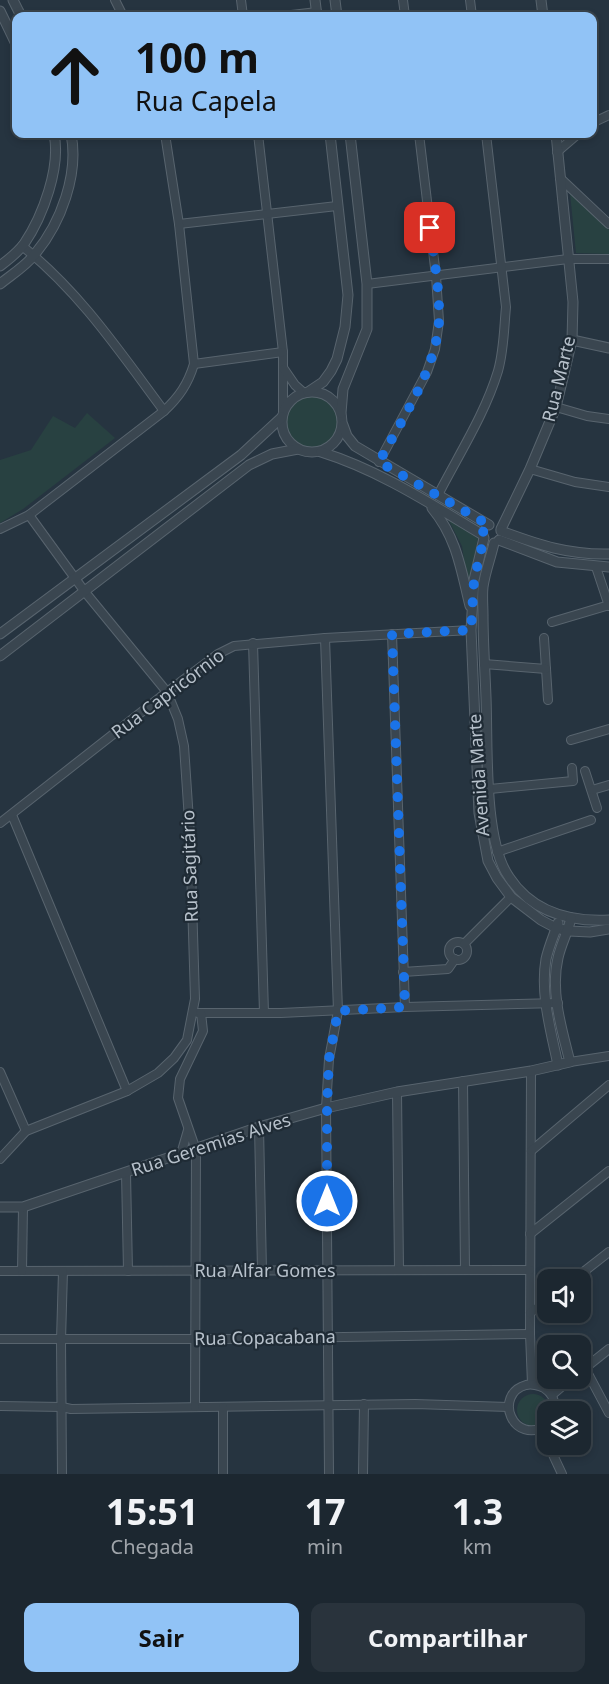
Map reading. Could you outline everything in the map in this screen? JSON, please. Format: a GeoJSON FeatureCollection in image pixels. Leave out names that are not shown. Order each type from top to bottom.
{"type":"FeatureCollection","features":[{"type":"Feature","properties":{"kind":"street"},"geometry":{"type":"LineString","coordinates":[[0,11],[12,36]]}},
{"type":"Feature","properties":{"kind":"street"},"geometry":{"type":"LineString","coordinates":[[0,266],[22,246],[37,219],[53,174],[56,159],[54,138]]}},
{"type":"Feature","properties":{"kind":"street"},"geometry":{"type":"LineString","coordinates":[[0,285],[34,256],[52,228],[68,191],[73,157],[71,138]]}},
{"type":"Feature","properties":{"kind":"street"},"geometry":{"type":"LineString","coordinates":[[0,529],[28,515],[164,411],[189,381],[194,364],[179,224],[166,138]]}},
{"type":"Feature","properties":{"kind":"street"},"geometry":{"type":"LineString","coordinates":[[258,138],[283,352],[282,426],[284,436],[297,449],[305,452],[321,452],[358,466],[427,502],[484,537],[488,542],[497,532]]}},
{"type":"Feature","properties":{"kind":"street"},"geometry":{"type":"LineString","coordinates":[[0,634],[241,455],[283,414],[288,403],[323,382],[331,371],[337,359],[345,327],[348,296],[330,138]]}},
{"type":"Feature","properties":{"kind":"street"},"geometry":{"type":"LineString","coordinates":[[350,138],[367,284],[367,329],[343,389],[341,413],[347,435],[355,446],[379,462],[497,532],[557,562],[609,567]]}},
{"type":"Feature","properties":{"kind":"street"},"geometry":{"type":"LineString","coordinates":[[379,462],[427,372],[435,349],[439,321],[419,138]]}},
{"type":"Feature","properties":{"kind":"street"},"geometry":{"type":"LineString","coordinates":[[438,495],[487,402],[499,368],[506,307],[486,138]]}},
{"type":"Feature","properties":{"kind":"street","name":"Rua Marte"},"geometry":{"type":"LineString","coordinates":[[497,532],[530,469],[556,407],[572,340],[573,302],[555,138]]}},
{"type":"Feature","properties":{"kind":"street"},"geometry":{"type":"LineString","coordinates":[[557,152],[574,138]]}},
{"type":"Feature","properties":{"kind":"street"},"geometry":{"type":"LineString","coordinates":[[560,178],[609,224]]}},
{"type":"Feature","properties":{"kind":"street"},"geometry":{"type":"LineString","coordinates":[[179,224],[337,206]]}},
{"type":"Feature","properties":{"kind":"street"},"geometry":{"type":"LineString","coordinates":[[22,246],[87,308],[164,411]]}},
{"type":"Feature","properties":{"kind":"street"},"geometry":{"type":"LineString","coordinates":[[367,284],[568,259],[609,259]]}},
{"type":"Feature","properties":{"kind":"street"},"geometry":{"type":"LineString","coordinates":[[572,340],[609,348]]}},
{"type":"Feature","properties":{"kind":"street"},"geometry":{"type":"LineString","coordinates":[[194,364],[283,352]]}},
{"type":"Feature","properties":{"kind":"street"},"geometry":{"type":"LineString","coordinates":[[284,369],[295,385],[306,393],[325,394],[332,399],[341,413]]}},
{"type":"Feature","properties":{"kind":"street"},"geometry":{"type":"LineString","coordinates":[[556,407],[587,416],[609,419]]}},
{"type":"Feature","properties":{"kind":"street"},"geometry":{"type":"LineString","coordinates":[[321,452],[336,441],[343,424]]}},
{"type":"Feature","properties":{"kind":"street"},"geometry":{"type":"LineString","coordinates":[[0,656],[249,465],[272,454],[297,449]]}},
{"type":"Feature","properties":{"kind":"street"},"geometry":{"type":"LineString","coordinates":[[530,469],[575,482],[609,487]]}},
{"type":"Feature","properties":{"kind":"street"},"geometry":{"type":"LineString","coordinates":[[427,502],[446,524],[472,614]]}},
{"type":"Feature","properties":{"kind":"street","name":"Rua Sagitário"},"geometry":{"type":"LineString","coordinates":[[0,1159],[26,1131],[127,1091],[158,1073],[174,1058],[187,1040],[197,1013],[190,835],[184,746],[178,719],[167,692],[85,592],[28,515]]}},
{"type":"Feature","properties":{"kind":"street","name":"Avenida Marte"},"geometry":{"type":"LineString","coordinates":[[609,920],[571,918],[536,904],[515,893],[497,878],[488,861],[480,813],[471,630],[474,580],[484,529],[497,532],[483,587],[490,789],[492,824],[497,852],[515,893],[526,910],[556,928],[569,931],[590,932],[609,929]]}},
{"type":"Feature","properties":{"kind":"street"},"geometry":{"type":"LineString","coordinates":[[497,532],[566,552],[609,554]]}},
{"type":"Feature","properties":{"kind":"street"},"geometry":{"type":"LineString","coordinates":[[552,622],[609,605],[596,567]]}},
{"type":"Feature","properties":{"kind":"street","name":"Rua Capricórnio"},"geometry":{"type":"LineString","coordinates":[[0,823],[167,692],[218,654],[234,646],[325,638],[471,630]]}},
{"type":"Feature","properties":{"kind":"street"},"geometry":{"type":"LineString","coordinates":[[392,634],[405,1007]]}},
{"type":"Feature","properties":{"kind":"street"},"geometry":{"type":"LineString","coordinates":[[325,638],[338,1011],[329,1059],[327,1108],[329,1474]]}},
{"type":"Feature","properties":{"kind":"street"},"geometry":{"type":"LineString","coordinates":[[544,638],[548,700]]}},
{"type":"Feature","properties":{"kind":"street"},"geometry":{"type":"LineString","coordinates":[[253,643],[264,1013]]}},
{"type":"Feature","properties":{"kind":"street"},"geometry":{"type":"LineString","coordinates":[[473,665],[546,669]]}},
{"type":"Feature","properties":{"kind":"street"},"geometry":{"type":"LineString","coordinates":[[571,740],[609,729]]}},
{"type":"Feature","properties":{"kind":"street"},"geometry":{"type":"LineString","coordinates":[[490,789],[573,781],[572,768]]}},
{"type":"Feature","properties":{"kind":"street"},"geometry":{"type":"LineString","coordinates":[[585,771],[597,808]]}},
{"type":"Feature","properties":{"kind":"street"},"geometry":{"type":"LineString","coordinates":[[592,790],[609,785]]}},
{"type":"Feature","properties":{"kind":"street"},"geometry":{"type":"LineString","coordinates":[[12,815],[127,1091]]}},
{"type":"Feature","properties":{"kind":"street"},"geometry":{"type":"LineString","coordinates":[[497,852],[591,820]]}},
{"type":"Feature","properties":{"kind":"street"},"geometry":{"type":"LineString","coordinates":[[464,944],[515,893]]}},
{"type":"Feature","properties":{"kind":"street"},"geometry":{"type":"LineString","coordinates":[[558,1065],[546,1004],[545,974],[547,957],[560,915]]}},
{"type":"Feature","properties":{"kind":"street"},"geometry":{"type":"LineString","coordinates":[[571,918],[569,931],[557,960],[558,1003],[570,1062],[609,1056]]}},
{"type":"Feature","properties":{"kind":"street"},"geometry":{"type":"LineString","coordinates":[[458,942],[464,944],[466,954],[461,960],[455,960],[449,954],[451,946],[458,942]]}},
{"type":"Feature","properties":{"kind":"street"},"geometry":{"type":"LineString","coordinates":[[403,972],[448,969],[455,960]]}},
{"type":"Feature","properties":{"kind":"street"},"geometry":{"type":"LineString","coordinates":[[195,1407],[196,1150],[179,1107],[178,1087],[183,1071],[203,1031],[197,1013],[338,1011],[558,1003]]}},
{"type":"Feature","properties":{"kind":"street","name":"Rua Geremias Alves"},"geometry":{"type":"LineString","coordinates":[[0,1207],[23,1207],[259,1127],[327,1108],[397,1092],[531,1071],[570,1062]]}},
{"type":"Feature","properties":{"kind":"street"},"geometry":{"type":"LineString","coordinates":[[531,1071],[530,1334],[532,1384]]}},
{"type":"Feature","properties":{"kind":"street"},"geometry":{"type":"LineString","coordinates":[[0,1072],[26,1131]]}},
{"type":"Feature","properties":{"kind":"street"},"geometry":{"type":"LineString","coordinates":[[463,1081],[465,1270]]}},
{"type":"Feature","properties":{"kind":"street"},"geometry":{"type":"LineString","coordinates":[[531,1151],[609,1085]]}},
{"type":"Feature","properties":{"kind":"street"},"geometry":{"type":"LineString","coordinates":[[397,1092],[399,1270]]}},
{"type":"Feature","properties":{"kind":"street"},"geometry":{"type":"LineString","coordinates":[[259,1127],[262,1271]]}},
{"type":"Feature","properties":{"kind":"street"},"geometry":{"type":"LineString","coordinates":[[181,1154],[188,1130]]}},
{"type":"Feature","properties":{"kind":"street"},"geometry":{"type":"LineString","coordinates":[[530,1234],[609,1171]]}},
{"type":"Feature","properties":{"kind":"street"},"geometry":{"type":"LineString","coordinates":[[126,1173],[128,1271]]}},
{"type":"Feature","properties":{"kind":"street"},"geometry":{"type":"LineString","coordinates":[[22,1271],[23,1207]]}},
{"type":"Feature","properties":{"kind":"street"},"geometry":{"type":"LineString","coordinates":[[587,1269],[609,1252]]}},
{"type":"Feature","properties":{"kind":"street","name":"Rua Alfar Gomes"},"geometry":{"type":"LineString","coordinates":[[0,1271],[530,1270]]}},
{"type":"Feature","properties":{"kind":"street"},"geometry":{"type":"LineString","coordinates":[[62,1474],[63,1271]]}},
{"type":"Feature","properties":{"kind":"street"},"geometry":{"type":"LineString","coordinates":[[530,1314],[537,1309]]}},
{"type":"Feature","properties":{"kind":"street","name":"Rua Copacabana"},"geometry":{"type":"LineString","coordinates":[[0,1339],[195,1340],[530,1334]]}},
{"type":"Feature","properties":{"kind":"street"},"geometry":{"type":"LineString","coordinates":[[591,1364],[609,1349]]}},
{"type":"Feature","properties":{"kind":"street"},"geometry":{"type":"LineString","coordinates":[[591,1383],[609,1413]]}},
{"type":"Feature","properties":{"kind":"street"},"geometry":{"type":"LineString","coordinates":[[537,1429],[531,1431],[516,1425],[510,1416],[508,1407],[515,1392],[525,1385],[532,1384],[545,1388],[554,1401]]}},
{"type":"Feature","properties":{"kind":"street"},"geometry":{"type":"LineString","coordinates":[[552,1395],[559,1389]]}},
{"type":"Feature","properties":{"kind":"street"},"geometry":{"type":"LineString","coordinates":[[0,1411],[364,1404],[508,1407]]}},
{"type":"Feature","properties":{"kind":"street"},"geometry":{"type":"LineString","coordinates":[[363,1474],[364,1404]]}},
{"type":"Feature","properties":{"kind":"street"},"geometry":{"type":"LineString","coordinates":[[0,1406],[62,1409]]}},
{"type":"Feature","properties":{"kind":"street"},"geometry":{"type":"LineString","coordinates":[[223,1407],[223,1474]]}},
{"type":"Feature","properties":{"kind":"street"},"geometry":{"type":"LineString","coordinates":[[553,1455],[562,1474]]}},
{"type":"Feature","properties":{"kind":"green space"},"geometry":{"type":"Polygon","coordinates":[[[570,193],[609,230],[609,254],[576,253],[570,193]]]}},
{"type":"Feature","properties":{"kind":"green space"},"geometry":{"type":"Polygon","coordinates":[[[312,395],[326,399],[334,407],[338,421],[334,435],[326,443],[312,447],[298,443],[290,435],[286,421],[290,407],[298,399],[312,395]]]}},
{"type":"Feature","properties":{"kind":"green space"},"geometry":{"type":"Polygon","coordinates":[[[87,413],[115,438],[23,509],[0,523],[0,460],[31,450],[53,416],[75,428],[87,413]]]}},
{"type":"Feature","properties":{"kind":"green space"},"geometry":{"type":"Polygon","coordinates":[[[448,519],[478,538],[468,587],[462,546],[448,519]]]}},
{"type":"Feature","properties":{"kind":"green space"},"geometry":{"type":"Polygon","coordinates":[[[533,1394],[546,1401],[537,1401],[537,1425],[527,1425],[522,1421],[517,1410],[522,1399],[533,1394]]]}},
{"type":"Feature","properties":{"kind":"route"},"geometry":{"type":"LineString","coordinates":[[327,1201],[329,1059],[338,1011],[405,1007],[392,634],[471,630],[474,580],[484,538],[483,532],[489,525],[379,462],[427,372],[435,349],[439,321],[430,228]]}}]}
